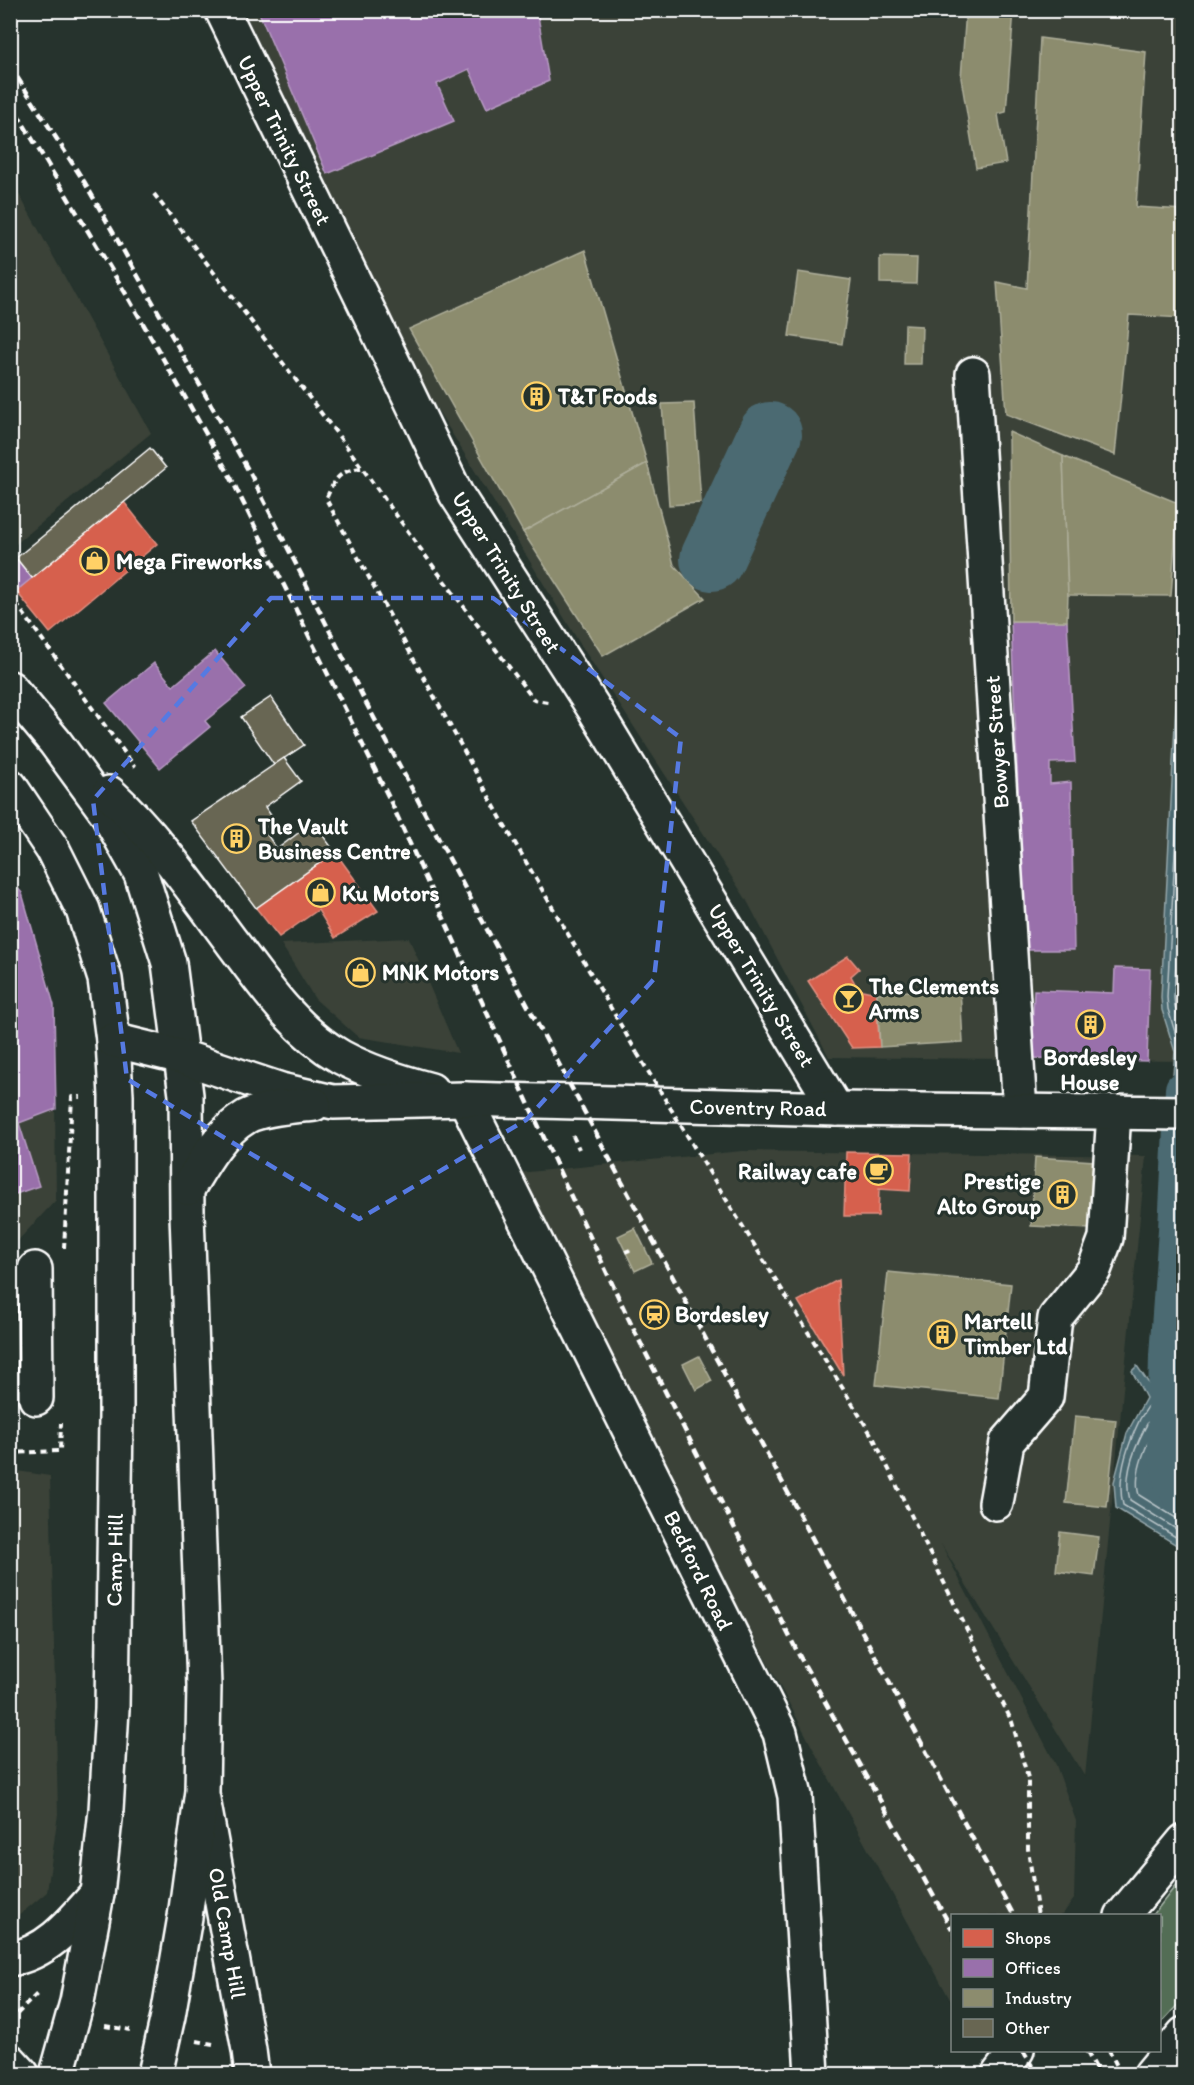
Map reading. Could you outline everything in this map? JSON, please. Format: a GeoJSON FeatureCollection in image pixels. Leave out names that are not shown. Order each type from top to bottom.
{"type":"FeatureCollection","features":[{"type":"Feature","properties":{"kind":"main road","name":"Upper Trinity Street"},"geometry":{"type":"LineString","coordinates":[[222,10],[456,494],[593,707],[836,1108]]}},
{"type":"Feature","properties":{"kind":"main road","name":"Bowyer Street"},"geometry":{"type":"LineString","coordinates":[[973,374],[1020,1111]]}},
{"type":"Feature","properties":{"kind":"main road"},"geometry":{"type":"LineString","coordinates":[[10,688],[55,742],[107,813],[141,874],[168,963],[186,1095],[204,1686],[202,1791],[185,1917],[155,2074]]}},
{"type":"Feature","properties":{"kind":"main road"},"geometry":{"type":"LineString","coordinates":[[55,742],[124,806],[176,867],[271,995],[301,1027],[340,1056],[397,1081],[465,1099]]}},
{"type":"Feature","properties":{"kind":"main road","name":"Camp Hill"},"geometry":{"type":"LineString","coordinates":[[10,786],[53,850],[83,910],[105,979],[113,1040],[116,1096],[112,1708],[106,1810],[97,1894],[76,2002],[57,2074]]}},
{"type":"Feature","properties":{"kind":"main road","name":"Coventry Road"},"geometry":{"type":"LineString","coordinates":[[113,1040],[182,1057],[241,1078],[333,1102]]}},
{"type":"Feature","properties":{"kind":"main road","name":"Coventry Road"},"geometry":{"type":"LineString","coordinates":[[188,1188],[213,1147],[247,1116],[282,1107],[333,1102],[465,1099],[1184,1113]]}},
{"type":"Feature","properties":{"kind":"main road","name":"Bedford Road"},"geometry":{"type":"LineString","coordinates":[[465,1099],[780,1733],[795,1796],[812,2074]]}},
{"type":"Feature","properties":{"kind":"main road"},"geometry":{"type":"LineString","coordinates":[[996,1503],[1007,1442],[1046,1396],[1055,1318],[1094,1269],[1106,1238],[1126,1112]]}},
{"type":"Feature","properties":{"kind":"main road"},"geometry":{"type":"LineString","coordinates":[[36,1398],[22,1306],[45,1259]]}},
{"type":"Feature","properties":{"kind":"main road","name":"Old Camp Hill"},"geometry":{"type":"LineString","coordinates":[[202,1791],[251,2062]]}},
{"type":"Feature","properties":{"kind":"main road"},"geometry":{"type":"LineString","coordinates":[[1124,1914],[1184,1840]]}},
{"type":"Feature","properties":{"kind":"main road"},"geometry":{"type":"LineString","coordinates":[[19,1958],[65,1930],[97,1894]]}},
{"type":"Feature","properties":{"kind":"main road"},"geometry":{"type":"LineString","coordinates":[[1151,2074],[1184,2034]]}},
{"type":"Feature","properties":{"kind":"main road"},"geometry":{"type":"LineString","coordinates":[[999,2074],[1016,2052]]}},
{"type":"Feature","properties":{"kind":"main road"},"geometry":{"type":"LineString","coordinates":[[10,2061],[22,2074]]}},
{"type":"Feature","properties":{"kind":"path"},"geometry":{"type":"LineString","coordinates":[[154,194],[347,447],[534,700],[593,707]]}},
{"type":"Feature","properties":{"kind":"path"},"geometry":{"type":"LineString","coordinates":[[361,468],[348,470],[335,479],[326,499],[504,824],[637,1053],[874,1438],[1012,1722],[1028,1778],[1028,1849],[1038,1914]]}},
{"type":"Feature","properties":{"kind":"path"},"geometry":{"type":"LineString","coordinates":[[45,1259],[64,1248],[72,1097]]}},
{"type":"Feature","properties":{"kind":"path"},"geometry":{"type":"LineString","coordinates":[[625,1252],[630,1250]]}},
{"type":"Feature","properties":{"kind":"path"},"geometry":{"type":"LineString","coordinates":[[10,2021],[38,1994],[41,1978],[19,1958]]}},
{"type":"Feature","properties":{"kind":"path"},"geometry":{"type":"LineString","coordinates":[[38,1994],[105,2008],[103,2025],[164,2036],[251,2062]]}},
{"type":"Feature","properties":{"kind":"highlighted area"},"geometry":{"type":"Polygon","coordinates":[[[271,598],[493,598],[681,738],[654,979],[526,1120],[359,1219],[127,1079],[93,800],[271,598]]]}},
{"type":"Feature","properties":{"kind":"shaded area"},"geometry":{"type":"Polygon","coordinates":[[[244,11],[1183,11],[1183,1061],[829,1057],[746,899],[582,647],[431,399],[244,11]]]}},
{"type":"Feature","properties":{"kind":"shaded area"},"geometry":{"type":"Polygon","coordinates":[[[11,180],[151,433],[10,548],[11,180]]]}},
{"type":"Feature","properties":{"kind":"shaded area"},"geometry":{"type":"Polygon","coordinates":[[[10,879],[22,893],[54,1005],[56,1200],[11,1248],[10,879]]]}},
{"type":"Feature","properties":{"kind":"shaded area","name":"MNK Motors"},"geometry":{"type":"Polygon","coordinates":[[[409,938],[458,1053],[358,1037],[315,999],[281,944],[409,938]]]}},
{"type":"Feature","properties":{"kind":"shaded area"},"geometry":{"type":"Polygon","coordinates":[[[742,1151],[1146,1156],[1085,1777],[941,1544],[1056,1765],[1076,1821],[1074,1899],[1063,1914],[951,1914],[951,2001],[714,1562],[518,1173],[742,1151]]]}},
{"type":"Feature","properties":{"kind":"shaded area"},"geometry":{"type":"Polygon","coordinates":[[[11,1470],[50,1476],[58,1814],[47,1892],[11,1922],[11,1470]]]}},
{"type":"Feature","properties":{"kind":"green space"},"geometry":{"type":"Polygon","coordinates":[[[1183,1876],[1183,1999],[1161,2023],[1161,1914],[1154,1914],[1183,1876]]]}},
{"type":"Feature","properties":{"kind":"water"},"geometry":{"type":"Polygon","coordinates":[[[1183,646],[1184,1197],[1177,1230],[1166,1151],[1175,1052],[1162,1010],[1161,997],[1176,704],[1183,646]]]}},
{"type":"Feature","properties":{"kind":"water"},"geometry":{"type":"Polygon","coordinates":[[[1168,1356],[1183,1392],[1183,1549],[1116,1508],[1114,1482],[1127,1433],[1146,1398],[1132,1371],[1137,1366],[1152,1388],[1168,1356]]]}},
{"type":"Feature","properties":{"kind":"building: Shops","name":"Mega Fireworks"},"geometry":{"type":"Polygon","coordinates":[[[124,502],[157,544],[50,633],[16,591],[124,502]]]}},
{"type":"Feature","properties":{"kind":"building: Shops","name":"Ku Motors"},"geometry":{"type":"Polygon","coordinates":[[[335,852],[378,911],[335,938],[318,910],[279,937],[256,908],[335,852]]]}},
{"type":"Feature","properties":{"kind":"building: Shops","name":"The Clements Arms"},"geometry":{"type":"Polygon","coordinates":[[[848,956],[859,969],[851,976],[858,989],[877,993],[880,1047],[852,1048],[808,981],[848,956]]]}},
{"type":"Feature","properties":{"kind":"building: Shops","name":"Railway cafe"},"geometry":{"type":"Polygon","coordinates":[[[846,1152],[912,1153],[910,1191],[879,1189],[878,1216],[844,1216],[846,1152]]]}},
{"type":"Feature","properties":{"kind":"building: Shops"},"geometry":{"type":"Polygon","coordinates":[[[838,1280],[843,1375],[798,1301],[838,1280]]]}},
{"type":"Feature","properties":{"kind":"building: Offices"},"geometry":{"type":"Polygon","coordinates":[[[258,10],[537,10],[549,81],[487,108],[469,69],[437,84],[454,121],[327,174],[258,10]]]}},
{"type":"Feature","properties":{"kind":"building: Offices"},"geometry":{"type":"Polygon","coordinates":[[[16,558],[32,578],[16,591],[10,585],[10,562],[16,558]]]}},
{"type":"Feature","properties":{"kind":"building: Offices"},"geometry":{"type":"Polygon","coordinates":[[[1011,621],[1067,621],[1075,762],[1050,763],[1050,784],[1071,782],[1074,950],[1025,950],[1011,621]]]}},
{"type":"Feature","properties":{"kind":"building: Offices"},"geometry":{"type":"Polygon","coordinates":[[[215,651],[246,688],[205,721],[210,727],[160,768],[106,703],[154,663],[173,686],[215,651]]]}},
{"type":"Feature","properties":{"kind":"building: Offices"},"geometry":{"type":"Polygon","coordinates":[[[10,879],[22,893],[54,1005],[56,1109],[19,1123],[39,1186],[10,1196],[10,879]]]}},
{"type":"Feature","properties":{"kind":"building: Offices","name":"Bordesley House"},"geometry":{"type":"Polygon","coordinates":[[[1115,968],[1150,969],[1147,1061],[1031,1058],[1034,990],[1114,993],[1115,968]]]}},
{"type":"Feature","properties":{"kind":"building: Industry"},"geometry":{"type":"Polygon","coordinates":[[[966,10],[1014,10],[1006,112],[998,114],[1006,163],[976,168],[961,78],[966,10]]]}},
{"type":"Feature","properties":{"kind":"building: Industry"},"geometry":{"type":"Polygon","coordinates":[[[1040,38],[1146,52],[1136,207],[1184,210],[1184,318],[1129,315],[1115,455],[1006,414],[997,282],[1027,288],[1040,38]]]}},
{"type":"Feature","properties":{"kind":"building: Industry","name":"T&T Foods"},"geometry":{"type":"Polygon","coordinates":[[[585,250],[647,463],[523,532],[409,329],[585,250]]]}},
{"type":"Feature","properties":{"kind":"building: Industry"},"geometry":{"type":"Polygon","coordinates":[[[880,257],[917,258],[916,284],[880,283],[880,257]]]}},
{"type":"Feature","properties":{"kind":"building: Industry"},"geometry":{"type":"Polygon","coordinates":[[[798,272],[851,280],[842,344],[789,336],[798,272]]]}},
{"type":"Feature","properties":{"kind":"building: Industry"},"geometry":{"type":"Polygon","coordinates":[[[905,325],[922,326],[921,364],[904,364],[905,325]]]}},
{"type":"Feature","properties":{"kind":"building: Industry"},"geometry":{"type":"Polygon","coordinates":[[[694,403],[701,503],[669,505],[662,404],[694,403]]]}},
{"type":"Feature","properties":{"kind":"building: Industry"},"geometry":{"type":"Polygon","coordinates":[[[1009,432],[1063,456],[1067,621],[1011,621],[1009,432]]]}},
{"type":"Feature","properties":{"kind":"building: Industry"},"geometry":{"type":"Polygon","coordinates":[[[1063,456],[1178,503],[1171,596],[1068,595],[1063,456]]]}},
{"type":"Feature","properties":{"kind":"building: Industry"},"geometry":{"type":"Polygon","coordinates":[[[647,463],[674,565],[705,598],[603,656],[523,532],[647,463]]]}},
{"type":"Feature","properties":{"kind":"building: Industry"},"geometry":{"type":"Polygon","coordinates":[[[960,988],[963,1042],[880,1047],[877,993],[960,988]]]}},
{"type":"Feature","properties":{"kind":"building: Industry","name":"Prestige Alto Group"},"geometry":{"type":"Polygon","coordinates":[[[1035,1157],[1094,1161],[1090,1229],[1031,1226],[1035,1157]]]}},
{"type":"Feature","properties":{"kind":"building: Industry"},"geometry":{"type":"Polygon","coordinates":[[[635,1228],[652,1263],[635,1271],[618,1236],[635,1228]]]}},
{"type":"Feature","properties":{"kind":"building: Industry","name":"Martell Timber Ltd"},"geometry":{"type":"Polygon","coordinates":[[[888,1272],[1011,1284],[999,1398],[876,1385],[888,1272]]]}},
{"type":"Feature","properties":{"kind":"building: Industry"},"geometry":{"type":"Polygon","coordinates":[[[699,1356],[712,1381],[696,1390],[683,1364],[699,1356]]]}},
{"type":"Feature","properties":{"kind":"building: Industry"},"geometry":{"type":"Polygon","coordinates":[[[1075,1416],[1116,1420],[1107,1507],[1066,1503],[1075,1416]]]}},
{"type":"Feature","properties":{"kind":"building: Industry"},"geometry":{"type":"Polygon","coordinates":[[[1060,1532],[1099,1537],[1094,1576],[1056,1571],[1060,1532]]]}},
{"type":"Feature","properties":{"kind":"building: Other"},"geometry":{"type":"Polygon","coordinates":[[[150,448],[166,468],[32,578],[16,558],[150,448]]]}},
{"type":"Feature","properties":{"kind":"building: Other"},"geometry":{"type":"Polygon","coordinates":[[[271,697],[304,745],[274,765],[241,717],[271,697]]]}},
{"type":"Feature","properties":{"kind":"building: Other","name":"The Vault Business Centre"},"geometry":{"type":"Polygon","coordinates":[[[284,758],[301,781],[265,807],[275,821],[263,829],[277,849],[313,822],[335,852],[256,908],[191,821],[284,758]]]}},
{"type":"Feature","properties":{"kind":"waterway"},"geometry":{"type":"LineString","coordinates":[[712,559],[770,434]]}},
{"type":"Feature","properties":{"kind":"waterway"},"geometry":{"type":"LineString","coordinates":[[1184,1089],[1168,1356],[1166,1446],[1173,1482],[1184,1499]]}},
{"type":"Feature","properties":{"kind":"railway"},"geometry":{"type":"LineString","coordinates":[[10,66],[85,183],[251,475],[365,701],[1013,1914]]}},
{"type":"Feature","properties":{"kind":"railway"},"geometry":{"type":"LineString","coordinates":[[10,102],[129,299],[230,476],[389,798],[632,1326],[800,1657],[951,1927]]}},
{"type":"Feature","properties":{"kind":"railway"},"geometry":{"type":"LineString","coordinates":[[1023,2052],[1037,2074]]}},
{"type":"Feature","properties":{"kind":"railway"},"geometry":{"type":"LineString","coordinates":[[1087,2052],[1099,2074]]}},
{"type":"Feature","properties":{"kind":"place","name":"T&T Foods"},"geometry":{"type":"Point","coordinates":[537,396]}},
{"type":"Feature","properties":{"kind":"place","name":"Mega Fireworks"},"geometry":{"type":"Point","coordinates":[95,561]}},
{"type":"Feature","properties":{"kind":"place","name":"The Vault Business Centre"},"geometry":{"type":"Point","coordinates":[237,839]}},
{"type":"Feature","properties":{"kind":"place","name":"Ku Motors"},"geometry":{"type":"Point","coordinates":[321,893]}},
{"type":"Feature","properties":{"kind":"place","name":"MNK Motors"},"geometry":{"type":"Point","coordinates":[361,972]}},
{"type":"Feature","properties":{"kind":"place","name":"The Clements Arms"},"geometry":{"type":"Point","coordinates":[848,999]}},
{"type":"Feature","properties":{"kind":"place","name":"Bordesley House"},"geometry":{"type":"Point","coordinates":[1090,1025]}},
{"type":"Feature","properties":{"kind":"place","name":"Railway cafe"},"geometry":{"type":"Point","coordinates":[878,1171]}},
{"type":"Feature","properties":{"kind":"place","name":"Prestige Alto Group"},"geometry":{"type":"Point","coordinates":[1062,1194]}},
{"type":"Feature","properties":{"kind":"place","name":"Bordesley"},"geometry":{"type":"Point","coordinates":[654,1314]}},
{"type":"Feature","properties":{"kind":"place","name":"Martell Timber Ltd"},"geometry":{"type":"Point","coordinates":[943,1334]}}]}
